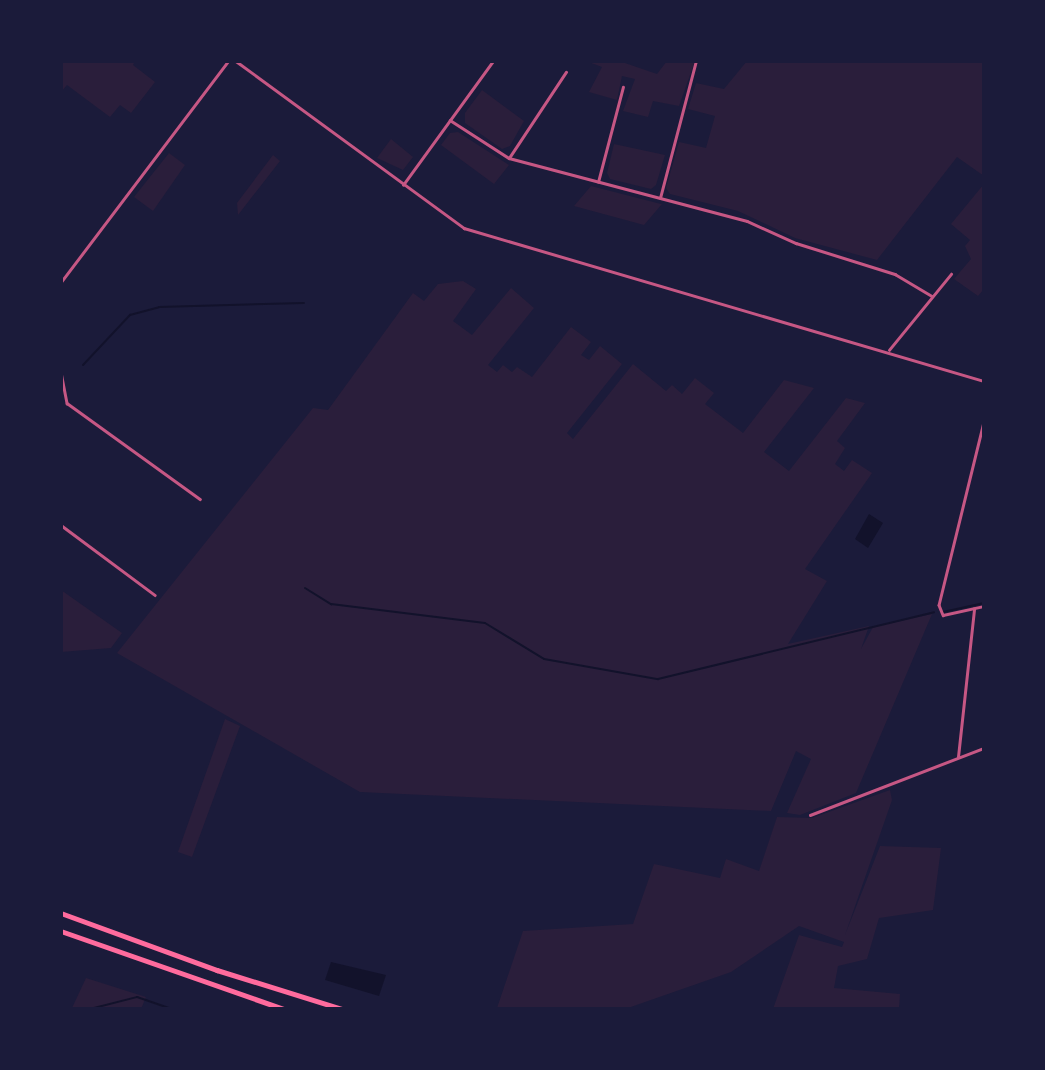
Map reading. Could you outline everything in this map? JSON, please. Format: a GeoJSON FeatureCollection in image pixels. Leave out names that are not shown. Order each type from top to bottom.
{"type":"FeatureCollection","features":[{"type":"Feature","properties":{"kind":"highway"},"geometry":{"type":"LineString","coordinates":[[61,913],[206,966],[342,1009]]}},
{"type":"Feature","properties":{"kind":"highway"},"geometry":{"type":"LineString","coordinates":[[61,931],[284,1009]]}},
{"type":"Feature","properties":{"kind":"street"},"geometry":{"type":"LineString","coordinates":[[61,282],[228,61]]}},
{"type":"Feature","properties":{"kind":"street"},"geometry":{"type":"LineString","coordinates":[[236,61],[449,219],[473,231],[889,350],[984,382]]}},
{"type":"Feature","properties":{"kind":"street"},"geometry":{"type":"LineString","coordinates":[[402,185],[493,61]]}},
{"type":"Feature","properties":{"kind":"street"},"geometry":{"type":"LineString","coordinates":[[660,198],[696,61]]}},
{"type":"Feature","properties":{"kind":"street"},"geometry":{"type":"LineString","coordinates":[[509,158],[566,72]]}},
{"type":"Feature","properties":{"kind":"street"},"geometry":{"type":"LineString","coordinates":[[598,182],[623,87]]}},
{"type":"Feature","properties":{"kind":"street"},"geometry":{"type":"LineString","coordinates":[[450,120],[509,158],[747,221],[796,243],[895,274],[932,296]]}},
{"type":"Feature","properties":{"kind":"street"},"geometry":{"type":"LineString","coordinates":[[889,350],[951,274]]}},
{"type":"Feature","properties":{"kind":"street"},"geometry":{"type":"LineString","coordinates":[[61,372],[67,403],[200,499]]}},
{"type":"Feature","properties":{"kind":"street"},"geometry":{"type":"LineString","coordinates":[[984,422],[939,606],[943,615],[984,606]]}},
{"type":"Feature","properties":{"kind":"street"},"geometry":{"type":"LineString","coordinates":[[61,526],[155,595]]}},
{"type":"Feature","properties":{"kind":"street"},"geometry":{"type":"LineString","coordinates":[[958,757],[974,609]]}},
{"type":"Feature","properties":{"kind":"street"},"geometry":{"type":"LineString","coordinates":[[810,815],[984,748]]}},
{"type":"Feature","properties":{"kind":"shaded area"},"geometry":{"type":"Polygon","coordinates":[[[61,61],[135,61],[133,65],[155,82],[131,113],[120,105],[110,117],[67,85],[61,92],[61,61]]]}},
{"type":"Feature","properties":{"kind":"shaded area"},"geometry":{"type":"Polygon","coordinates":[[[586,61],[619,61],[657,74],[667,61],[695,61],[679,106],[653,101],[648,117],[623,111],[635,79],[622,76],[617,100],[589,92],[602,67],[586,61]]]}},
{"type":"Feature","properties":{"kind":"shaded area"},"geometry":{"type":"Polygon","coordinates":[[[747,61],[984,63],[984,176],[957,157],[877,260],[795,238],[738,211],[670,194],[666,188],[679,142],[706,148],[715,116],[688,109],[696,83],[724,89],[747,61]]]}},
{"type":"Feature","properties":{"kind":"shaded area"},"geometry":{"type":"Polygon","coordinates":[[[482,90],[524,121],[510,146],[502,149],[465,123],[465,113],[482,90]]]}},
{"type":"Feature","properties":{"kind":"shaded area"},"geometry":{"type":"Polygon","coordinates":[[[458,132],[509,165],[494,184],[441,145],[450,133],[458,132]]]}},
{"type":"Feature","properties":{"kind":"shaded area"},"geometry":{"type":"Polygon","coordinates":[[[391,139],[413,157],[403,170],[377,158],[391,139]]]}},
{"type":"Feature","properties":{"kind":"shaded area"},"geometry":{"type":"Polygon","coordinates":[[[614,144],[665,155],[656,185],[651,189],[610,179],[607,173],[614,144]]]}},
{"type":"Feature","properties":{"kind":"shaded area"},"geometry":{"type":"Polygon","coordinates":[[[169,153],[185,165],[153,211],[134,197],[169,153]]]}},
{"type":"Feature","properties":{"kind":"shaded area"},"geometry":{"type":"Polygon","coordinates":[[[273,155],[280,161],[238,215],[237,203],[273,155]]]}},
{"type":"Feature","properties":{"kind":"shaded area"},"geometry":{"type":"Polygon","coordinates":[[[984,184],[984,289],[978,296],[954,279],[971,259],[965,246],[970,240],[951,224],[984,184]]]}},
{"type":"Feature","properties":{"kind":"shaded area"},"geometry":{"type":"Polygon","coordinates":[[[591,186],[662,204],[644,225],[574,206],[591,186]]]}},
{"type":"Feature","properties":{"kind":"shaded area"},"geometry":{"type":"Polygon","coordinates":[[[463,281],[476,289],[453,321],[472,335],[511,288],[534,308],[488,365],[497,372],[503,365],[512,372],[517,367],[532,377],[571,327],[591,342],[581,355],[589,360],[600,346],[622,364],[567,433],[573,439],[633,364],[666,391],[672,385],[682,394],[695,378],[714,393],[705,404],[743,433],[784,380],[814,388],[764,452],[789,471],[846,398],[865,403],[837,441],[845,448],[835,464],[844,471],[852,460],[872,473],[805,569],[827,581],[788,644],[869,626],[861,649],[873,627],[932,614],[856,793],[800,815],[787,813],[811,759],[796,751],[771,811],[360,792],[117,653],[313,408],[328,410],[413,293],[424,301],[438,284],[463,281]]]}},
{"type":"Feature","properties":{"kind":"shaded area"},"geometry":{"type":"Polygon","coordinates":[[[869,514],[883,523],[868,548],[855,539],[869,514]]]}},
{"type":"Feature","properties":{"kind":"shaded area"},"geometry":{"type":"Polygon","coordinates":[[[61,590],[122,633],[111,648],[61,652],[61,590]]]}},
{"type":"Feature","properties":{"kind":"shaded area"},"geometry":{"type":"Polygon","coordinates":[[[225,719],[240,726],[192,857],[178,852],[225,719]]]}},
{"type":"Feature","properties":{"kind":"shaded area"},"geometry":{"type":"Polygon","coordinates":[[[890,790],[892,800],[845,935],[880,846],[941,848],[933,910],[879,918],[867,959],[838,966],[834,988],[900,994],[899,1009],[773,1009],[799,935],[842,947],[844,942],[799,926],[731,972],[625,1009],[497,1008],[523,931],[633,924],[654,864],[720,878],[726,859],[759,871],[777,817],[812,818],[890,790]]]}},
{"type":"Feature","properties":{"kind":"shaded area"},"geometry":{"type":"Polygon","coordinates":[[[331,962],[386,975],[379,996],[325,980],[331,962]]]}},
{"type":"Feature","properties":{"kind":"shaded area"},"geometry":{"type":"Polygon","coordinates":[[[86,978],[146,997],[141,1009],[72,1008],[86,978]]]}},
{"type":"Feature","properties":{"kind":"waterway"},"geometry":{"type":"LineString","coordinates":[[83,365],[130,315],[159,307],[304,303]]}},
{"type":"Feature","properties":{"kind":"waterway"},"geometry":{"type":"LineString","coordinates":[[305,588],[331,604],[485,623],[544,659],[658,679],[934,612]]}},
{"type":"Feature","properties":{"kind":"waterway"},"geometry":{"type":"LineString","coordinates":[[943,612],[984,603]]}},
{"type":"Feature","properties":{"kind":"waterway"},"geometry":{"type":"LineString","coordinates":[[90,1009],[137,997],[171,1009]]}}]}
